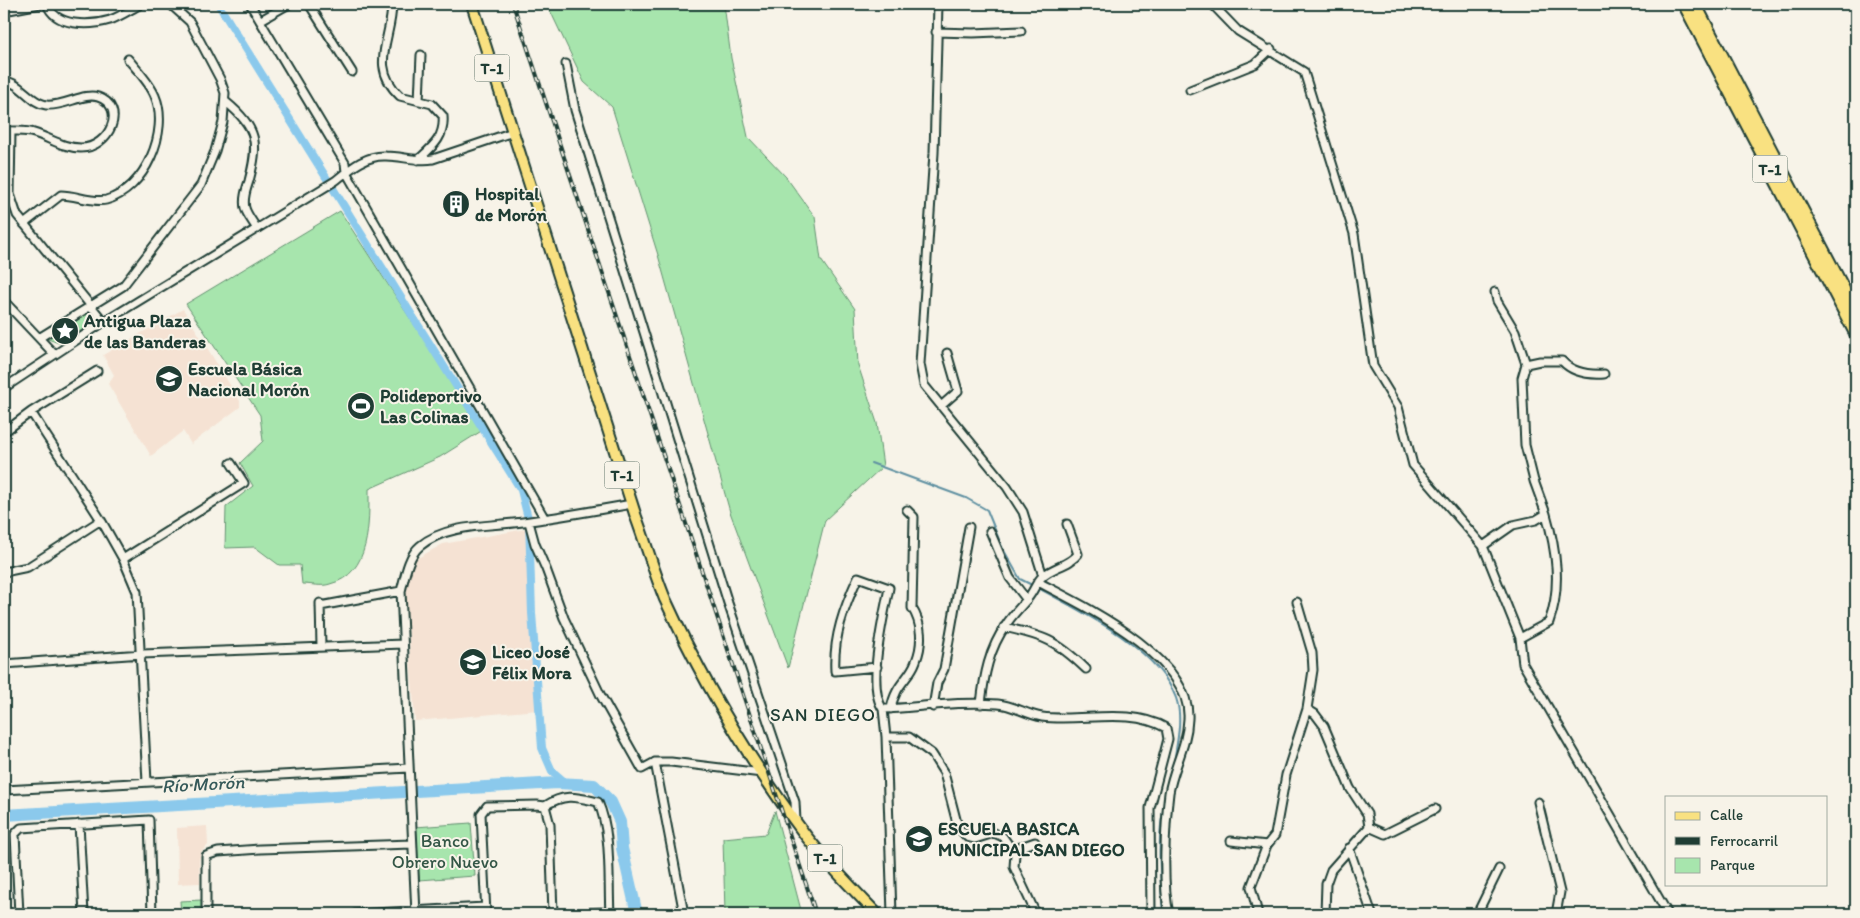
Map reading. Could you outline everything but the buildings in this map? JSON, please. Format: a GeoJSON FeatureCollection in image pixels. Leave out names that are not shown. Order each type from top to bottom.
{"type":"FeatureCollection","features":[{"type":"Feature","properties":{"kind":"highway","name":"T-1"},"geometry":{"type":"LineString","coordinates":[[1684,4],[1856,334]]}},
{"type":"Feature","properties":{"kind":"highway","name":"T-1"},"geometry":{"type":"LineString","coordinates":[[1695,4],[1856,313]]}},
{"type":"Feature","properties":{"kind":"main road","name":"T-1"},"geometry":{"type":"LineString","coordinates":[[472,4],[632,504],[665,598],[735,731],[778,798],[839,874],[877,914]]}},
{"type":"Feature","properties":{"kind":"street"},"geometry":{"type":"LineString","coordinates":[[4,11],[40,4]]}},
{"type":"Feature","properties":{"kind":"street"},"geometry":{"type":"LineString","coordinates":[[47,4],[50,11],[79,24],[110,20],[141,4]]}},
{"type":"Feature","properties":{"kind":"street"},"geometry":{"type":"LineString","coordinates":[[39,338],[123,286],[201,185],[215,151],[226,102],[226,93],[190,22],[170,4]]}},
{"type":"Feature","properties":{"kind":"street"},"geometry":{"type":"LineString","coordinates":[[250,4],[345,163],[346,172],[545,519]]}},
{"type":"Feature","properties":{"kind":"street"},"geometry":{"type":"LineString","coordinates":[[261,20],[289,4]]}},
{"type":"Feature","properties":{"kind":"street"},"geometry":{"type":"LineString","coordinates":[[309,4],[352,72]]}},
{"type":"Feature","properties":{"kind":"street"},"geometry":{"type":"LineString","coordinates":[[392,4],[382,58],[383,71],[400,96],[436,108],[440,111],[444,122],[441,136],[436,144],[418,160]]}},
{"type":"Feature","properties":{"kind":"street"},"geometry":{"type":"LineString","coordinates":[[938,4],[934,153],[920,364],[924,385],[1008,487],[1023,512],[1043,576]]}},
{"type":"Feature","properties":{"kind":"street"},"geometry":{"type":"LineString","coordinates":[[1212,4],[1238,31],[1304,72],[1354,234],[1373,366],[1398,407],[1414,465],[1483,546],[1520,638],[1523,664],[1668,914]]}},
{"type":"Feature","properties":{"kind":"street"},"geometry":{"type":"LineString","coordinates":[[936,32],[1021,31]]}},
{"type":"Feature","properties":{"kind":"street"},"geometry":{"type":"LineString","coordinates":[[1190,90],[1254,64],[1271,50]]}},
{"type":"Feature","properties":{"kind":"street"},"geometry":{"type":"LineString","coordinates":[[419,102],[421,55]]}},
{"type":"Feature","properties":{"kind":"street"},"geometry":{"type":"LineString","coordinates":[[24,224],[61,195],[104,200],[114,197],[137,178],[148,163],[155,144],[159,110],[155,94],[128,59]]}},
{"type":"Feature","properties":{"kind":"street"},"geometry":{"type":"LineString","coordinates":[[566,64],[575,110],[728,603],[795,802],[796,821]]}},
{"type":"Feature","properties":{"kind":"street"},"geometry":{"type":"LineString","coordinates":[[4,81],[18,86],[38,102],[46,105],[65,104],[91,96],[107,102],[112,110],[112,128],[97,145],[82,148],[64,146],[33,132],[8,130],[10,194],[17,215],[104,322]]}},
{"type":"Feature","properties":{"kind":"street"},"geometry":{"type":"LineString","coordinates":[[226,102],[244,120],[255,141],[254,163],[244,198],[246,209],[257,228]]}},
{"type":"Feature","properties":{"kind":"street"},"geometry":{"type":"LineString","coordinates":[[4,388],[104,322],[371,157],[433,159],[512,132]]}},
{"type":"Feature","properties":{"kind":"street"},"geometry":{"type":"LineString","coordinates":[[1495,292],[1497,301],[1515,331],[1526,364],[1522,378],[1525,445],[1534,481],[1552,535],[1557,582],[1556,603],[1549,622],[1520,638]]}},
{"type":"Feature","properties":{"kind":"street"},"geometry":{"type":"LineString","coordinates":[[4,301],[54,354]]}},
{"type":"Feature","properties":{"kind":"street"},"geometry":{"type":"LineString","coordinates":[[941,406],[958,391],[947,354]]}},
{"type":"Feature","properties":{"kind":"street"},"geometry":{"type":"LineString","coordinates":[[1526,364],[1540,361],[1562,361],[1568,368],[1589,375],[1604,374]]}},
{"type":"Feature","properties":{"kind":"street"},"geometry":{"type":"LineString","coordinates":[[4,432],[97,371]]}},
{"type":"Feature","properties":{"kind":"street"},"geometry":{"type":"LineString","coordinates":[[32,412],[101,520],[122,558],[137,592],[142,654],[147,782]]}},
{"type":"Feature","properties":{"kind":"street"},"geometry":{"type":"LineString","coordinates":[[122,558],[244,483],[231,463]]}},
{"type":"Feature","properties":{"kind":"street"},"geometry":{"type":"LineString","coordinates":[[416,913],[401,591],[410,560],[419,547],[433,537],[456,531],[529,522],[632,504]]}},
{"type":"Feature","properties":{"kind":"street"},"geometry":{"type":"LineString","coordinates":[[892,914],[886,737],[887,709],[893,694],[916,662],[920,643],[920,620],[912,608],[914,517],[907,510]]}},
{"type":"Feature","properties":{"kind":"street"},"geometry":{"type":"LineString","coordinates":[[1483,546],[1513,525],[1536,520],[1546,514]]}},
{"type":"Feature","properties":{"kind":"street"},"geometry":{"type":"LineString","coordinates":[[4,572],[10,573],[28,567],[101,520]]}},
{"type":"Feature","properties":{"kind":"street"},"geometry":{"type":"LineString","coordinates":[[529,522],[535,544],[564,618],[601,696],[642,769],[655,762],[671,762],[762,773]]}},
{"type":"Feature","properties":{"kind":"street"},"geometry":{"type":"LineString","coordinates":[[981,704],[984,677],[991,654],[1004,627],[1029,598],[1043,576],[1057,566],[1074,559],[1078,554],[1067,524]]}},
{"type":"Feature","properties":{"kind":"street"},"geometry":{"type":"LineString","coordinates":[[933,707],[937,683],[944,669],[969,527]]}},
{"type":"Feature","properties":{"kind":"street"},"geometry":{"type":"LineString","coordinates":[[990,531],[1010,578],[1029,598]]}},
{"type":"Feature","properties":{"kind":"street"},"geometry":{"type":"LineString","coordinates":[[877,667],[835,671],[834,655],[842,612],[858,577],[889,588],[877,667],[877,702],[887,709],[1000,704],[1041,717],[1122,717],[1154,721],[1166,728],[1168,739],[1150,808],[1151,914]]}},
{"type":"Feature","properties":{"kind":"street"},"geometry":{"type":"LineString","coordinates":[[1037,584],[1094,611],[1135,639],[1158,658],[1180,684],[1188,717],[1185,744],[1170,792],[1166,851],[1169,914]]}},
{"type":"Feature","properties":{"kind":"street"},"geometry":{"type":"LineString","coordinates":[[321,647],[320,604],[401,591]]}},
{"type":"Feature","properties":{"kind":"street"},"geometry":{"type":"LineString","coordinates":[[1258,914],[1251,887],[1267,845],[1275,835],[1286,775],[1307,709],[1313,660],[1298,602]]}},
{"type":"Feature","properties":{"kind":"street"},"geometry":{"type":"LineString","coordinates":[[1004,627],[1041,635],[1067,651],[1086,669]]}},
{"type":"Feature","properties":{"kind":"street"},"geometry":{"type":"LineString","coordinates":[[4,664],[142,654],[403,644]]}},
{"type":"Feature","properties":{"kind":"street"},"geometry":{"type":"LineString","coordinates":[[1307,709],[1315,714],[1324,726],[1350,788],[1367,814],[1369,827]]}},
{"type":"Feature","properties":{"kind":"street"},"geometry":{"type":"LineString","coordinates":[[886,737],[908,737],[932,754],[944,772],[958,827],[967,837],[975,838],[994,832],[1003,837],[1015,854],[1014,867],[1036,914]]}},
{"type":"Feature","properties":{"kind":"street"},"geometry":{"type":"LineString","coordinates":[[655,762],[684,914]]}},
{"type":"Feature","properties":{"kind":"street"},"geometry":{"type":"LineString","coordinates":[[4,790],[410,768]]}},
{"type":"Feature","properties":{"kind":"street"},"geometry":{"type":"LineString","coordinates":[[355,914],[486,910],[481,814],[486,806],[545,806],[559,797],[578,797],[598,802],[603,812],[606,829],[610,913],[545,914]]}},
{"type":"Feature","properties":{"kind":"street"},"geometry":{"type":"LineString","coordinates":[[1538,802],[1560,892],[1556,914]]}},
{"type":"Feature","properties":{"kind":"street"},"geometry":{"type":"LineString","coordinates":[[545,806],[550,825],[553,914]]}},
{"type":"Feature","properties":{"kind":"street"},"geometry":{"type":"LineString","coordinates":[[1369,827],[1385,834],[1435,809]]}},
{"type":"Feature","properties":{"kind":"street"},"geometry":{"type":"LineString","coordinates":[[19,914],[15,834],[21,828],[149,820],[152,914]]}},
{"type":"Feature","properties":{"kind":"street"},"geometry":{"type":"LineString","coordinates":[[79,824],[84,914]]}},
{"type":"Feature","properties":{"kind":"street"},"geometry":{"type":"LineString","coordinates":[[1325,914],[1326,884],[1331,870],[1369,827]]}},
{"type":"Feature","properties":{"kind":"street"},"geometry":{"type":"LineString","coordinates":[[1231,840],[1267,845]]}},
{"type":"Feature","properties":{"kind":"street"},"geometry":{"type":"LineString","coordinates":[[1012,850],[1035,842]]}},
{"type":"Feature","properties":{"kind":"street"},"geometry":{"type":"LineString","coordinates":[[206,914],[206,856],[218,852],[265,849],[412,844]]}},
{"type":"Feature","properties":{"kind":"street"},"geometry":{"type":"LineString","coordinates":[[1349,848],[1372,914]]}},
{"type":"Feature","properties":{"kind":"street"},"geometry":{"type":"LineString","coordinates":[[1477,914],[1499,869]]}},
{"type":"Feature","properties":{"kind":"shaded area","name":"Escuela Básica Nacional Morón"},"geometry":{"type":"Polygon","coordinates":[[[183,309],[240,401],[240,407],[191,444],[183,431],[151,456],[108,384],[114,375],[103,355],[183,309]]]}},
{"type":"Feature","properties":{"kind":"shaded area","name":"Liceo José Félix Mora"},"geometry":{"type":"Polygon","coordinates":[[[526,529],[538,710],[415,721],[405,586],[416,559],[443,544],[526,529]]]}},
{"type":"Feature","properties":{"kind":"shaded area"},"geometry":{"type":"Polygon","coordinates":[[[207,826],[208,845],[201,852],[199,861],[200,883],[178,884],[177,828],[207,826]]]}},
{"type":"Feature","properties":{"kind":"green space"},"geometry":{"type":"Polygon","coordinates":[[[547,4],[724,4],[731,58],[748,137],[786,177],[815,217],[821,260],[855,309],[858,365],[877,423],[883,466],[825,520],[788,668],[730,512],[658,255],[612,107],[584,82],[547,4]]]}},
{"type":"Feature","properties":{"kind":"green space","name":"Polideportivo Las Colinas"},"geometry":{"type":"Polygon","coordinates":[[[340,211],[483,430],[440,457],[369,489],[369,517],[365,546],[353,570],[343,578],[327,585],[302,584],[300,565],[279,565],[255,547],[225,548],[226,507],[253,486],[240,463],[263,441],[260,415],[186,304],[340,211]]]}},
{"type":"Feature","properties":{"kind":"green space"},"geometry":{"type":"Polygon","coordinates":[[[84,311],[92,315],[94,321],[91,325],[59,343],[45,338],[44,335],[84,311]]]}},
{"type":"Feature","properties":{"kind":"green space"},"geometry":{"type":"Polygon","coordinates":[[[775,811],[802,914],[725,914],[723,838],[766,834],[775,811]]]}},
{"type":"Feature","properties":{"kind":"green space","name":"Banco Obrero Nuevo"},"geometry":{"type":"Polygon","coordinates":[[[471,823],[475,876],[419,880],[415,827],[471,823]]]}},
{"type":"Feature","properties":{"kind":"green space"},"geometry":{"type":"Polygon","coordinates":[[[202,900],[202,914],[181,914],[180,901],[202,900]]]}},
{"type":"Feature","properties":{"kind":"waterway"},"geometry":{"type":"LineString","coordinates":[[218,4],[521,490],[529,522],[532,613],[542,748],[552,771],[566,783]]}},
{"type":"Feature","properties":{"kind":"waterway"},"geometry":{"type":"LineString","coordinates":[[871,463],[966,498],[987,510],[1002,547],[1020,579],[1034,586]]}},
{"type":"Feature","properties":{"kind":"waterway"},"geometry":{"type":"LineString","coordinates":[[1038,588],[1117,633],[1153,663],[1166,680],[1176,698],[1178,706],[1179,730],[1174,762]]}},
{"type":"Feature","properties":{"kind":"waterway"},"geometry":{"type":"LineString","coordinates":[[416,791],[558,783],[594,785],[611,802],[620,822],[622,848],[637,914]]}},
{"type":"Feature","properties":{"kind":"waterway","name":"Río Morón"},"geometry":{"type":"LineString","coordinates":[[4,815],[404,792]]}},
{"type":"Feature","properties":{"kind":"waterway"},"geometry":{"type":"LineString","coordinates":[[1163,914],[1160,840],[1166,796]]}},
{"type":"Feature","properties":{"kind":"railway"},"geometry":{"type":"LineString","coordinates":[[513,4],[816,914]]}},
{"type":"Feature","properties":{"kind":"place","name":"Hospital de Morón"},"geometry":{"type":"Point","coordinates":[456,204]}},
{"type":"Feature","properties":{"kind":"place","name":"Antigua Plaza de las Banderas"},"geometry":{"type":"Point","coordinates":[65,331]}},
{"type":"Feature","properties":{"kind":"place","name":"Escuela Básica Nacional Morón"},"geometry":{"type":"Point","coordinates":[169,379]}},
{"type":"Feature","properties":{"kind":"place","name":"Polideportivo Las Colinas"},"geometry":{"type":"Point","coordinates":[361,406]}},
{"type":"Feature","properties":{"kind":"place","name":"Liceo José Félix Mora"},"geometry":{"type":"Point","coordinates":[473,662]}},
{"type":"Feature","properties":{"kind":"place","name":"ESCUELA BASICA MUNICIPAL SAN DIEGO"},"geometry":{"type":"Point","coordinates":[919,839]}},
{"type":"Feature","properties":{"kind":"district","name":"SAN DIEGO"},"geometry":{"type":"Point","coordinates":[823,714]}}]}
